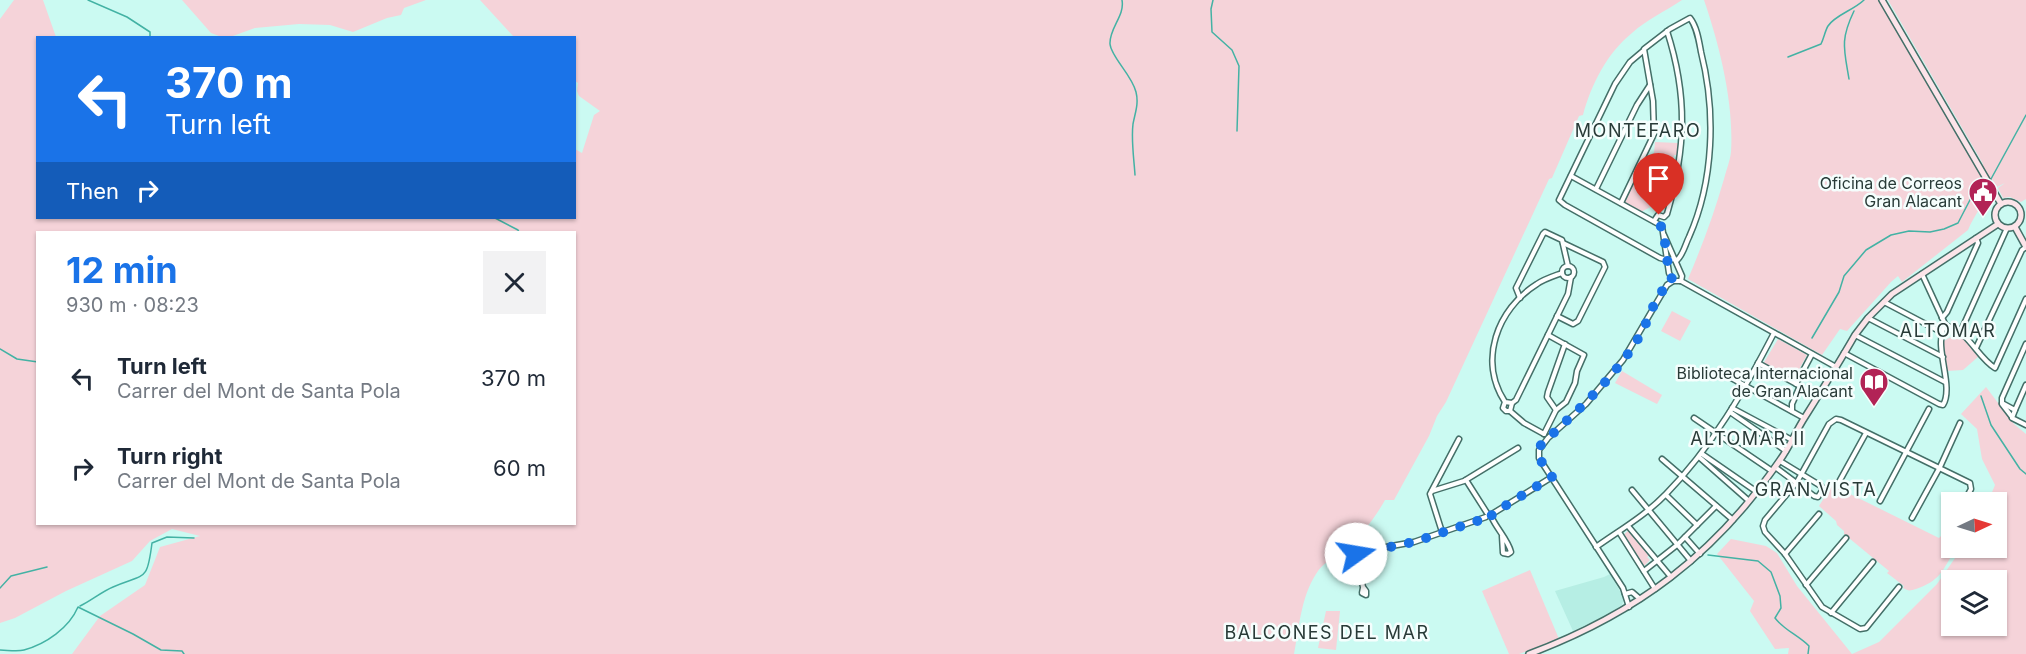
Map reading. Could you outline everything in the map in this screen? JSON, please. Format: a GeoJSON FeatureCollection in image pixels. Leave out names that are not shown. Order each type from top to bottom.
{"type":"FeatureCollection","features":[{"type":"Feature","properties":{"kind":"street"},"geometry":{"type":"LineString","coordinates":[[1882,0],[2001,204]]}},
{"type":"Feature","properties":{"kind":"street"},"geometry":{"type":"LineString","coordinates":[[1685,19],[1692,20],[1706,73],[1711,113],[1709,155],[1701,200],[1692,230],[1681,255],[1675,260],[1667,260],[1559,200],[1615,84],[1630,62],[1667,31],[1685,19]]}},
{"type":"Feature","properties":{"kind":"street"},"geometry":{"type":"LineString","coordinates":[[1654,221],[1658,215],[1664,217],[1667,214],[1677,180],[1682,142],[1680,85],[1667,31]]}},
{"type":"Feature","properties":{"kind":"street"},"geometry":{"type":"LineString","coordinates":[[1621,203],[1654,134],[1650,84],[1643,51]]}},
{"type":"Feature","properties":{"kind":"street"},"geometry":{"type":"LineString","coordinates":[[1596,189],[1637,105],[1650,84]]}},
{"type":"Feature","properties":{"kind":"street"},"geometry":{"type":"LineString","coordinates":[[1571,176],[1662,225],[1669,273],[1673,281]]}},
{"type":"Feature","properties":{"kind":"street"},"geometry":{"type":"LineString","coordinates":[[2011,202],[2020,209],[2021,219],[2015,227],[2007,228],[1998,224],[1995,213],[2001,204],[2011,202]]}},
{"type":"Feature","properties":{"kind":"street"},"geometry":{"type":"LineString","coordinates":[[2020,209],[2026,205]]}},
{"type":"Feature","properties":{"kind":"street"},"geometry":{"type":"LineString","coordinates":[[1528,654],[1540,652],[1629,607],[1700,554],[1733,520],[1774,469],[1855,335],[1868,318],[1883,302],[1998,224]]}},
{"type":"Feature","properties":{"kind":"street"},"geometry":{"type":"LineString","coordinates":[[1976,348],[2022,250],[2026,247],[2015,227]]}},
{"type":"Feature","properties":{"kind":"street"},"geometry":{"type":"LineString","coordinates":[[1960,333],[2007,228]]}},
{"type":"Feature","properties":{"kind":"street"},"geometry":{"type":"LineString","coordinates":[[1521,298],[1516,288],[1545,232],[1603,262],[1605,267],[1578,321],[1573,324],[1557,316]]}},
{"type":"Feature","properties":{"kind":"street"},"geometry":{"type":"LineString","coordinates":[[1664,234],[1682,276],[1681,281]]}},
{"type":"Feature","properties":{"kind":"street"},"geometry":{"type":"LineString","coordinates":[[1942,318],[1947,312],[1978,243],[1976,238]]}},
{"type":"Feature","properties":{"kind":"street"},"geometry":{"type":"LineString","coordinates":[[1510,411],[1568,294],[1574,271],[1568,266],[1563,243]]}},
{"type":"Feature","properties":{"kind":"street"},"geometry":{"type":"LineString","coordinates":[[1548,438],[1510,411],[1503,409],[1505,402],[1492,370],[1492,351],[1504,317],[1537,284],[1563,273],[1564,268],[1568,266]]}},
{"type":"Feature","properties":{"kind":"street"},"geometry":{"type":"LineString","coordinates":[[1563,273],[1565,277],[1571,277]]}},
{"type":"Feature","properties":{"kind":"street"},"geometry":{"type":"LineString","coordinates":[[1922,274],[1946,326]]}},
{"type":"Feature","properties":{"kind":"street"},"geometry":{"type":"LineString","coordinates":[[1629,607],[1625,594],[1538,454],[1540,446],[1586,404],[1623,360],[1641,333],[1664,289],[1673,281],[1681,281],[1836,367]]}},
{"type":"Feature","properties":{"kind":"street"},"geometry":{"type":"LineString","coordinates":[[1946,326],[1953,327],[1976,348],[1987,363],[1995,368],[2026,299]]}},
{"type":"Feature","properties":{"kind":"street"},"geometry":{"type":"LineString","coordinates":[[1883,302],[1941,333]]}},
{"type":"Feature","properties":{"kind":"street"},"geometry":{"type":"LineString","coordinates":[[1868,318],[1942,357]]}},
{"type":"Feature","properties":{"kind":"street"},"geometry":{"type":"LineString","coordinates":[[1844,353],[1943,405],[1945,382],[1941,333],[1946,326]]}},
{"type":"Feature","properties":{"kind":"street"},"geometry":{"type":"LineString","coordinates":[[1596,547],[1628,526],[1666,495],[1700,456],[1717,434],[1774,333]]}},
{"type":"Feature","properties":{"kind":"street"},"geometry":{"type":"LineString","coordinates":[[1544,434],[1557,410],[1566,402],[1584,355],[1548,335]]}},
{"type":"Feature","properties":{"kind":"street"},"geometry":{"type":"LineString","coordinates":[[1855,335],[1945,382]]}},
{"type":"Feature","properties":{"kind":"street"},"geometry":{"type":"LineString","coordinates":[[1557,410],[1547,398],[1565,344]]}},
{"type":"Feature","properties":{"kind":"street"},"geometry":{"type":"LineString","coordinates":[[2002,401],[2024,354],[2026,344]]}},
{"type":"Feature","properties":{"kind":"street"},"geometry":{"type":"LineString","coordinates":[[1796,384],[1812,354]]}},
{"type":"Feature","properties":{"kind":"street"},"geometry":{"type":"LineString","coordinates":[[1758,363],[1800,386],[1792,404],[1792,412]]}},
{"type":"Feature","properties":{"kind":"street"},"geometry":{"type":"LineString","coordinates":[[1722,373],[1804,418]]}},
{"type":"Feature","properties":{"kind":"street"},"geometry":{"type":"LineString","coordinates":[[2012,418],[2026,385]]}},
{"type":"Feature","properties":{"kind":"street"},"geometry":{"type":"LineString","coordinates":[[2002,401],[2015,410]]}},
{"type":"Feature","properties":{"kind":"street"},"geometry":{"type":"LineString","coordinates":[[2002,401],[2012,418],[2026,424]]}},
{"type":"Feature","properties":{"kind":"street"},"geometry":{"type":"LineString","coordinates":[[1505,402],[1512,404]]}},
{"type":"Feature","properties":{"kind":"street"},"geometry":{"type":"LineString","coordinates":[[1880,501],[1929,409]]}},
{"type":"Feature","properties":{"kind":"street"},"geometry":{"type":"LineString","coordinates":[[1731,410],[1792,440]]}},
{"type":"Feature","properties":{"kind":"street"},"geometry":{"type":"LineString","coordinates":[[1731,410],[1786,451]]}},
{"type":"Feature","properties":{"kind":"street"},"geometry":{"type":"LineString","coordinates":[[1694,418],[1797,482],[1814,496],[1818,497],[1822,494],[1821,486],[1779,461]]}},
{"type":"Feature","properties":{"kind":"street"},"geometry":{"type":"LineString","coordinates":[[1899,587],[1863,629],[1822,607],[1785,554],[1765,532],[1763,526],[1797,482],[1829,424],[1832,421],[1841,420],[1866,432],[1970,483],[1969,492]]}},
{"type":"Feature","properties":{"kind":"street"},"geometry":{"type":"LineString","coordinates":[[1912,518],[1940,468],[1960,423]]}},
{"type":"Feature","properties":{"kind":"street"},"geometry":{"type":"LineString","coordinates":[[1839,482],[1866,432]]}},
{"type":"Feature","properties":{"kind":"street"},"geometry":{"type":"LineString","coordinates":[[1442,532],[1430,500],[1432,491],[1459,439]]}},
{"type":"Feature","properties":{"kind":"street"},"geometry":{"type":"LineString","coordinates":[[1432,491],[1466,480],[1518,448]]}},
{"type":"Feature","properties":{"kind":"street"},"geometry":{"type":"LineString","coordinates":[[1700,456],[1757,492]]}},
{"type":"Feature","properties":{"kind":"street"},"geometry":{"type":"LineString","coordinates":[[1700,456],[1749,501]]}},
{"type":"Feature","properties":{"kind":"street"},"geometry":{"type":"LineString","coordinates":[[1662,459],[1733,520]]}},
{"type":"Feature","properties":{"kind":"street"},"geometry":{"type":"LineString","coordinates":[[1363,587],[1356,554],[1358,552],[1414,542],[1489,516],[1552,477]]}},
{"type":"Feature","properties":{"kind":"street"},"geometry":{"type":"LineString","coordinates":[[1466,480],[1502,536]]}},
{"type":"Feature","properties":{"kind":"street"},"geometry":{"type":"LineString","coordinates":[[1632,490],[1691,561]]}},
{"type":"Feature","properties":{"kind":"street"},"geometry":{"type":"LineString","coordinates":[[1666,495],[1696,525]]}},
{"type":"Feature","properties":{"kind":"street"},"geometry":{"type":"LineString","coordinates":[[1679,547],[1685,537],[1716,506]]}},
{"type":"Feature","properties":{"kind":"street"},"geometry":{"type":"LineString","coordinates":[[1785,554],[1819,514]]}},
{"type":"Feature","properties":{"kind":"street"},"geometry":{"type":"LineString","coordinates":[[1628,526],[1671,577]]}},
{"type":"Feature","properties":{"kind":"street"},"geometry":{"type":"LineString","coordinates":[[1618,532],[1655,589]]}},
{"type":"Feature","properties":{"kind":"street"},"geometry":{"type":"LineString","coordinates":[[1685,537],[1700,554]]}},
{"type":"Feature","properties":{"kind":"street"},"geometry":{"type":"LineString","coordinates":[[1806,585],[1846,538]]}},
{"type":"Feature","properties":{"kind":"street"},"geometry":{"type":"LineString","coordinates":[[1644,571],[1689,542]]}},
{"type":"Feature","properties":{"kind":"street"},"geometry":{"type":"LineString","coordinates":[[1831,613],[1873,562]]}},
{"type":"Feature","properties":{"kind":"street"},"geometry":{"type":"LineString","coordinates":[[1625,594],[1632,592],[1640,600]]}},
{"type":"Feature","properties":{"kind":"shaded area"},"geometry":{"type":"Polygon","coordinates":[[[14,0],[43,0],[56,36],[36,36],[36,219],[576,219],[576,150],[582,153],[594,115],[600,111],[579,96],[577,91],[576,36],[513,36],[480,0],[1682,0],[1632,33],[1615,50],[1601,70],[1583,115],[1579,116],[1552,178],[1549,179],[1429,436],[1394,500],[1385,500],[1361,534],[1344,551],[1322,566],[1316,574],[1301,613],[1294,654],[72,654],[100,616],[145,585],[160,547],[200,536],[172,529],[150,541],[132,561],[66,591],[15,618],[0,623],[0,19],[14,0]]]}},
{"type":"Feature","properties":{"kind":"shaded area"},"geometry":{"type":"Polygon","coordinates":[[[182,0],[426,0],[404,8],[401,15],[387,18],[353,32],[330,25],[299,24],[255,28],[233,36],[219,36],[211,33],[182,0]]]}},
{"type":"Feature","properties":{"kind":"shaded area"},"geometry":{"type":"Polygon","coordinates":[[[1704,0],[1878,0],[1979,169],[1983,164],[1888,0],[2026,0],[2026,199],[2021,202],[2010,197],[2003,198],[1998,188],[2005,183],[1997,187],[1992,179],[1988,184],[1990,189],[1988,194],[1968,230],[1902,282],[1898,276],[1847,331],[1840,329],[1822,355],[1688,279],[1712,217],[1731,152],[1730,114],[1725,75],[1704,0]]]}},
{"type":"Feature","properties":{"kind":"shaded area"},"geometry":{"type":"Polygon","coordinates":[[[1655,142],[1678,143],[1677,155],[1674,155],[1673,175],[1652,174],[1655,142]]]}},
{"type":"Feature","properties":{"kind":"shaded area"},"geometry":{"type":"Polygon","coordinates":[[[1641,170],[1651,177],[1664,180],[1658,203],[1641,212],[1624,202],[1641,170]]]}},
{"type":"Feature","properties":{"kind":"shaded area"},"geometry":{"type":"Polygon","coordinates":[[[1672,311],[1691,321],[1680,341],[1661,331],[1672,311]]]}},
{"type":"Feature","properties":{"kind":"shaded area"},"geometry":{"type":"Polygon","coordinates":[[[1958,333],[1979,356],[1963,370],[1947,371],[1942,342],[1958,333]]]}},
{"type":"Feature","properties":{"kind":"shaded area"},"geometry":{"type":"Polygon","coordinates":[[[1778,339],[1807,355],[1796,375],[1794,374],[1790,379],[1763,364],[1778,339]]]}},
{"type":"Feature","properties":{"kind":"shaded area"},"geometry":{"type":"Polygon","coordinates":[[[1622,371],[1662,395],[1657,404],[1615,383],[1622,371]]]}},
{"type":"Feature","properties":{"kind":"shaded area"},"geometry":{"type":"Polygon","coordinates":[[[1986,387],[2014,424],[2026,434],[2026,654],[1852,654],[1879,642],[1941,578],[1941,636],[2007,636],[2007,570],[1947,570],[1955,558],[2007,558],[2007,492],[1992,492],[1995,485],[1982,459],[1977,429],[1961,414],[1986,387]]]}},
{"type":"Feature","properties":{"kind":"shaded area"},"geometry":{"type":"Polygon","coordinates":[[[1832,485],[1939,538],[1941,536],[1941,558],[1950,558],[1939,575],[1930,583],[1916,589],[1903,588],[1904,586],[1887,573],[1889,571],[1844,534],[1836,521],[1819,506],[1832,485]]]}},
{"type":"Feature","properties":{"kind":"shaded area"},"geometry":{"type":"Polygon","coordinates":[[[1629,530],[1650,555],[1647,557],[1650,560],[1643,567],[1623,535],[1629,530]]]}},
{"type":"Feature","properties":{"kind":"shaded area"},"geometry":{"type":"Polygon","coordinates":[[[1731,539],[1766,546],[1777,553],[1797,586],[1852,654],[1788,654],[1789,648],[1775,649],[1750,611],[1754,601],[1717,554],[1731,539]]]}},
{"type":"Feature","properties":{"kind":"shaded area"},"geometry":{"type":"Polygon","coordinates":[[[1530,570],[1559,639],[1519,654],[1509,654],[1482,591],[1530,570]]]}},
{"type":"Feature","properties":{"kind":"shaded area"},"geometry":{"type":"Polygon","coordinates":[[[1610,574],[1624,598],[1622,605],[1607,615],[1573,631],[1555,591],[1610,574]]]}},
{"type":"Feature","properties":{"kind":"shaded area"},"geometry":{"type":"Polygon","coordinates":[[[1326,611],[1340,611],[1336,650],[1318,648],[1326,611]]]}},
{"type":"Feature","properties":{"kind":"waterway"},"geometry":{"type":"LineString","coordinates":[[88,0],[127,17],[150,32],[150,36]]}},
{"type":"Feature","properties":{"kind":"waterway"},"geometry":{"type":"LineString","coordinates":[[1122,0],[1121,11],[1110,38],[1110,44],[1114,55],[1134,86],[1137,96],[1132,136],[1135,175]]}},
{"type":"Feature","properties":{"kind":"waterway"},"geometry":{"type":"LineString","coordinates":[[1213,0],[1212,32],[1232,50],[1239,66],[1237,131]]}},
{"type":"Feature","properties":{"kind":"waterway"},"geometry":{"type":"LineString","coordinates":[[1788,57],[1821,44],[1831,22],[1864,0]]}},
{"type":"Feature","properties":{"kind":"waterway"},"geometry":{"type":"LineString","coordinates":[[1849,79],[1844,45],[1854,11]]}},
{"type":"Feature","properties":{"kind":"waterway"},"geometry":{"type":"LineString","coordinates":[[1991,179],[2026,115]]}},
{"type":"Feature","properties":{"kind":"waterway"},"geometry":{"type":"LineString","coordinates":[[1812,338],[1839,292],[1844,276],[1866,250],[1891,235],[1909,231],[1930,232],[1958,223],[1972,196],[1984,186]]}},
{"type":"Feature","properties":{"kind":"waterway"},"geometry":{"type":"LineString","coordinates":[[497,219],[518,231]]}},
{"type":"Feature","properties":{"kind":"waterway"},"geometry":{"type":"LineString","coordinates":[[0,349],[17,359],[36,362]]}},
{"type":"Feature","properties":{"kind":"waterway"},"geometry":{"type":"LineString","coordinates":[[1981,396],[1991,425],[2020,469],[2026,474]]}},
{"type":"Feature","properties":{"kind":"waterway"},"geometry":{"type":"LineString","coordinates":[[80,606],[109,589],[143,575],[148,565],[152,543],[167,537],[194,538]]}},
{"type":"Feature","properties":{"kind":"waterway"},"geometry":{"type":"LineString","coordinates":[[1708,555],[1758,561],[1771,572],[1780,596],[1781,608],[1775,618],[1809,646],[1808,654]]}},
{"type":"Feature","properties":{"kind":"waterway"},"geometry":{"type":"LineString","coordinates":[[0,588],[11,576],[47,567]]}},
{"type":"Feature","properties":{"kind":"waterway"},"geometry":{"type":"LineString","coordinates":[[0,650],[21,651],[40,644],[63,628],[78,607],[161,650],[182,651],[184,654]]}},
{"type":"Feature","properties":{"kind":"place","name":"Oficina de Correos Gran Alacant"},"geometry":{"type":"Point","coordinates":[1983,218]}},
{"type":"Feature","properties":{"kind":"place","name":"Biblioteca Internacional de Gran Alacant"},"geometry":{"type":"Point","coordinates":[1874,408]}},
{"type":"Feature","properties":{"kind":"district","name":"MONTEFARO"},"geometry":{"type":"Point","coordinates":[1638,131]}},
{"type":"Feature","properties":{"kind":"district","name":"ALTOMAR"},"geometry":{"type":"Point","coordinates":[1948,331]}},
{"type":"Feature","properties":{"kind":"district","name":"ALTOMAR II"},"geometry":{"type":"Point","coordinates":[1748,439]}},
{"type":"Feature","properties":{"kind":"district","name":"GRAN VISTA"},"geometry":{"type":"Point","coordinates":[1816,490]}},
{"type":"Feature","properties":{"kind":"district","name":"BALCONES DEL MAR"},"geometry":{"type":"Point","coordinates":[1327,633]}},
{"type":"Feature","properties":{"kind":"route"},"geometry":{"type":"LineString","coordinates":[[1356,554],[1414,542],[1486,518],[1491,519],[1492,514],[1552,477],[1539,458],[1540,446],[1569,421],[1602,387],[1641,333],[1664,289],[1673,281],[1669,273],[1663,228],[1654,221],[1659,215]]}}]}
